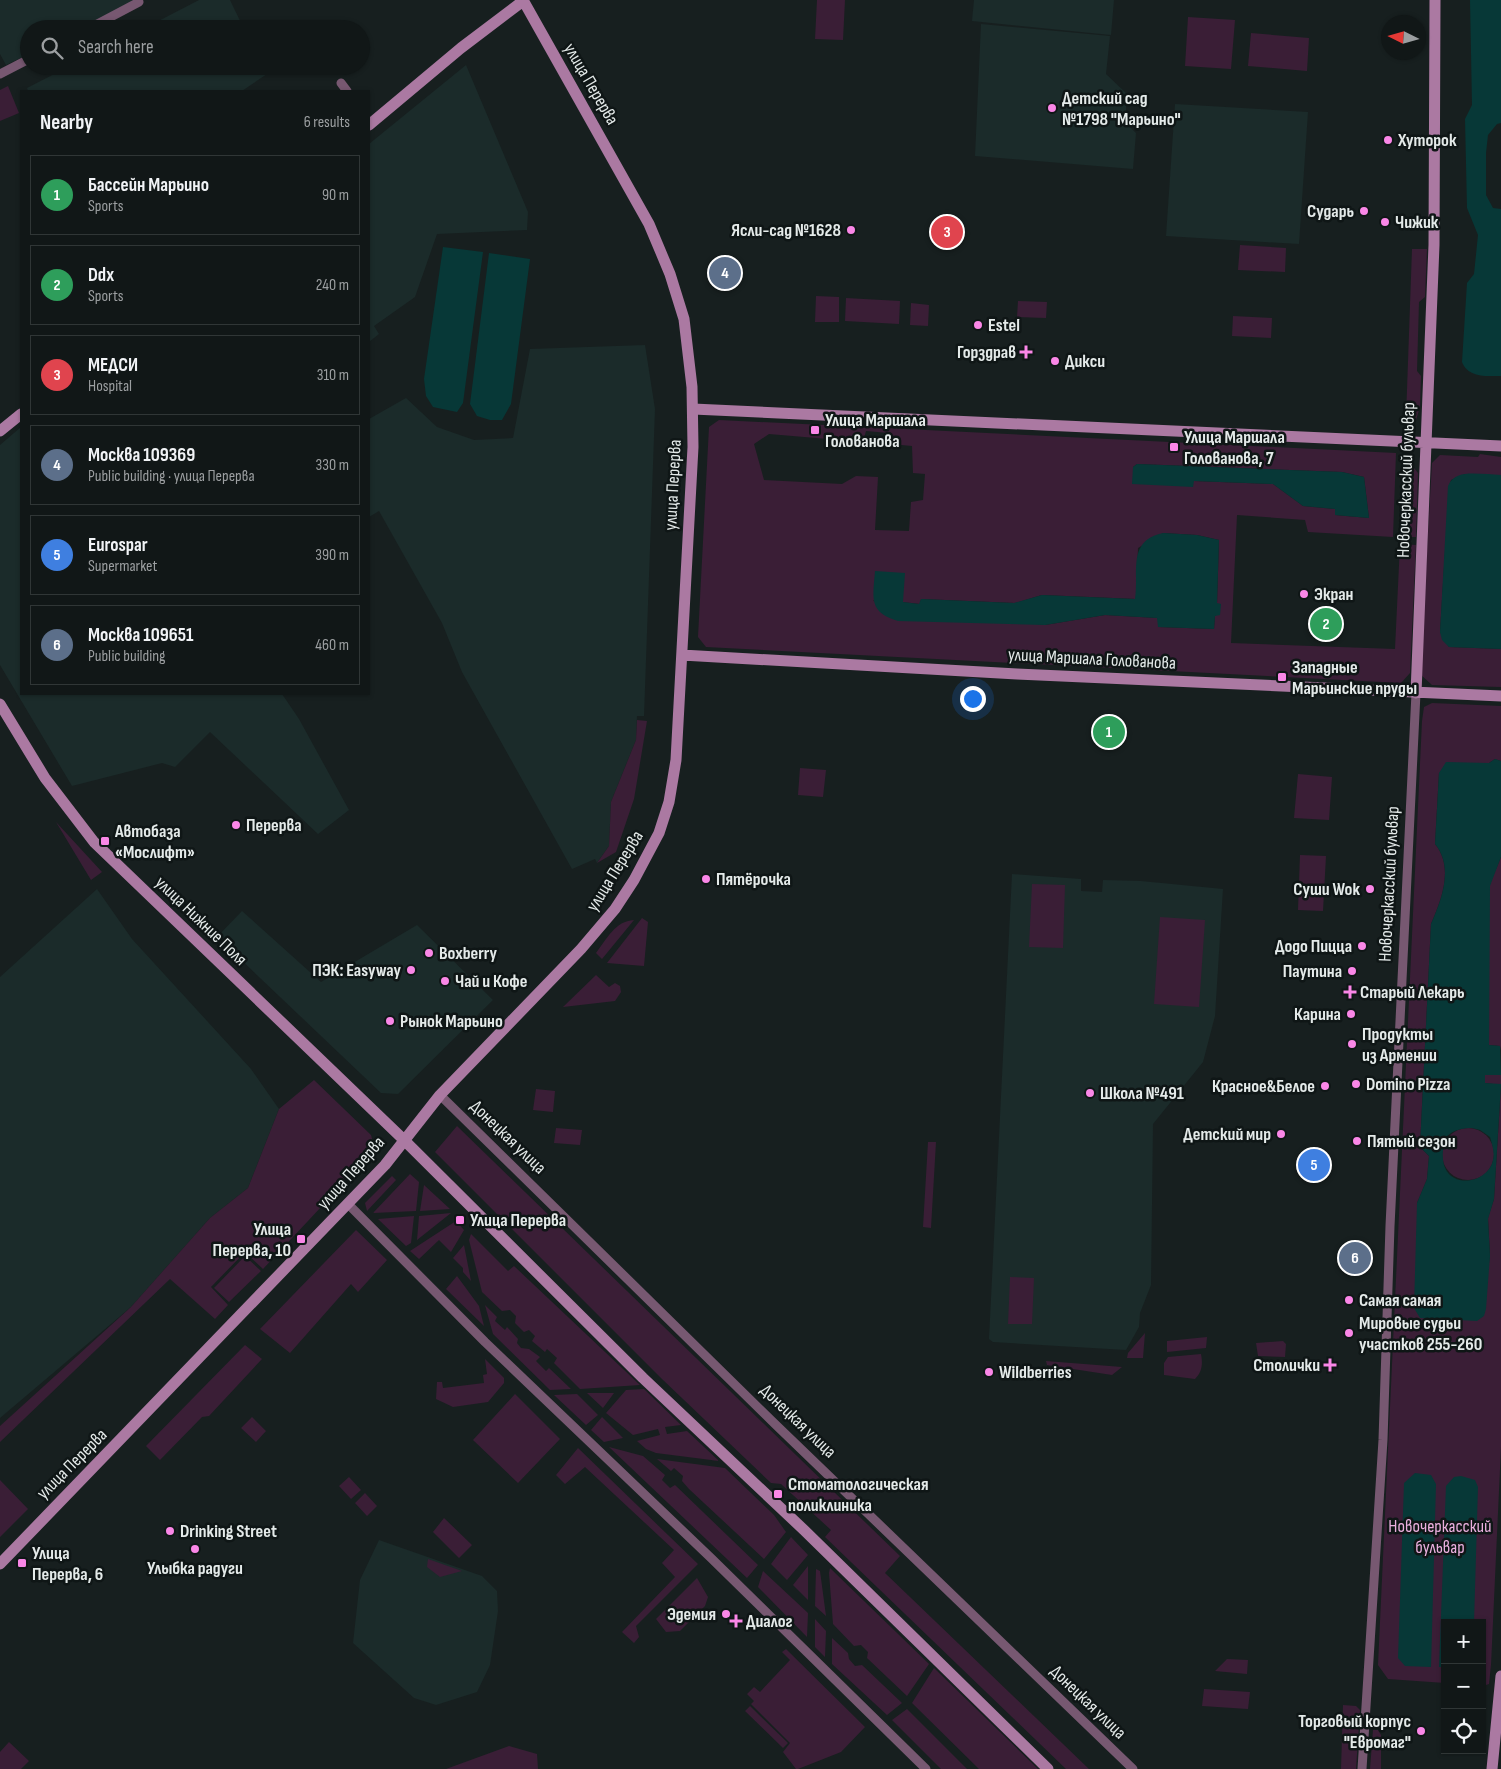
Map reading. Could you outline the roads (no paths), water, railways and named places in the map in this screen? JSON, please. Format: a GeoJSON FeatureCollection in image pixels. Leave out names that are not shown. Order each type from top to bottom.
{"type":"FeatureCollection","features":[{"type":"Feature","properties":{"kind":"street"},"geometry":{"type":"LineString","coordinates":[[370,123],[460,48],[523,0]]}},
{"type":"Feature","properties":{"kind":"street","name":"улица Перерва"},"geometry":{"type":"LineString","coordinates":[[0,1564],[385,1165],[440,1095],[603,925],[634,880],[659,833],[669,802],[676,760],[682,655],[693,409],[684,318],[670,274],[650,224],[523,0]]}},
{"type":"Feature","properties":{"kind":"street","name":"Новочеркасский бульвар"},"geometry":{"type":"LineString","coordinates":[[1362,1769],[1383,1440],[1390,1226],[1416,693],[1434,236],[1436,0]]}},
{"type":"Feature","properties":{"kind":"street"},"geometry":{"type":"LineString","coordinates":[[105,20],[139,2]]}},
{"type":"Feature","properties":{"kind":"street"},"geometry":{"type":"LineString","coordinates":[[0,74],[20,64]]}},
{"type":"Feature","properties":{"kind":"street"},"geometry":{"type":"LineString","coordinates":[[341,83],[346,90]]}},
{"type":"Feature","properties":{"kind":"street"},"geometry":{"type":"LineString","coordinates":[[693,409],[1501,446]]}},
{"type":"Feature","properties":{"kind":"street"},"geometry":{"type":"LineString","coordinates":[[0,431],[20,415]]}},
{"type":"Feature","properties":{"kind":"street","name":"улица Маршала Голованова"},"geometry":{"type":"LineString","coordinates":[[682,655],[709,658],[1501,696]]}},
{"type":"Feature","properties":{"kind":"street","name":"улица Нижние Поля"},"geometry":{"type":"LineString","coordinates":[[0,704],[45,778],[94,842],[404,1140]]}},
{"type":"Feature","properties":{"kind":"street","name":"Донецкая улица"},"geometry":{"type":"LineString","coordinates":[[440,1095],[775,1424],[1133,1769]]}},
{"type":"Feature","properties":{"kind":"street"},"geometry":{"type":"LineString","coordinates":[[404,1140],[643,1378],[804,1530],[1048,1769]]}},
{"type":"Feature","properties":{"kind":"street"},"geometry":{"type":"LineString","coordinates":[[348,1204],[482,1339],[711,1558],[926,1769]]}},
{"type":"Feature","properties":{"kind":"street"},"geometry":{"type":"LineString","coordinates":[[1492,1769],[1501,1676]]}},
{"type":"Feature","properties":{"kind":"water"},"geometry":{"type":"Polygon","coordinates":[[[1470,0],[1501,0],[1501,123],[1497,124],[1488,135],[1486,195],[1493,208],[1501,209],[1501,376],[1478,375],[1469,371],[1462,362],[1467,283],[1474,274],[1478,235],[1467,208],[1465,119],[1472,105],[1470,0]]]}},
{"type":"Feature","properties":{"kind":"water"},"geometry":{"type":"Polygon","coordinates":[[[443,247],[483,252],[463,403],[457,412],[433,407],[426,396],[424,379],[443,247]]]}},
{"type":"Feature","properties":{"kind":"water"},"geometry":{"type":"Polygon","coordinates":[[[489,253],[530,259],[511,404],[502,420],[490,420],[477,416],[470,404],[489,253]]]}},
{"type":"Feature","properties":{"kind":"water"},"geometry":{"type":"Polygon","coordinates":[[[1137,464],[1342,472],[1364,477],[1369,518],[1335,515],[1335,509],[1303,506],[1273,484],[1194,481],[1193,487],[1132,484],[1133,467],[1137,464]]]}},
{"type":"Feature","properties":{"kind":"water"},"geometry":{"type":"Polygon","coordinates":[[[1460,475],[1501,475],[1501,649],[1449,647],[1442,640],[1440,632],[1448,486],[1455,477],[1460,475]]]}},
{"type":"Feature","properties":{"kind":"water"},"geometry":{"type":"Polygon","coordinates":[[[1163,533],[1197,535],[1219,540],[1217,603],[1221,604],[1220,615],[1215,616],[1214,629],[1158,627],[1157,618],[1105,615],[1045,625],[898,621],[881,613],[874,603],[875,571],[905,573],[903,602],[919,604],[921,599],[1014,603],[1042,595],[1135,599],[1136,567],[1139,550],[1152,537],[1163,533]]]}},
{"type":"Feature","properties":{"kind":"water"},"geometry":{"type":"Polygon","coordinates":[[[1495,759],[1501,761],[1501,857],[1490,886],[1489,1045],[1500,1046],[1501,1075],[1485,1075],[1485,1083],[1501,1084],[1494,1199],[1488,1219],[1490,1256],[1486,1309],[1484,1316],[1477,1321],[1420,1318],[1414,1308],[1417,1203],[1427,1179],[1429,1156],[1420,1147],[1431,924],[1442,894],[1445,873],[1441,853],[1435,844],[1439,773],[1446,762],[1489,763],[1495,759]],[[1472,1128],[1459,1130],[1451,1133],[1445,1140],[1443,1160],[1447,1171],[1454,1178],[1473,1180],[1482,1176],[1489,1169],[1494,1157],[1490,1137],[1480,1130],[1472,1128]]]}},
{"type":"Feature","properties":{"kind":"water"},"geometry":{"type":"Polygon","coordinates":[[[1415,1473],[1431,1475],[1436,1484],[1431,1667],[1405,1666],[1398,1658],[1404,1483],[1415,1473]]]}},
{"type":"Feature","properties":{"kind":"water"},"geometry":{"type":"Polygon","coordinates":[[[1461,1476],[1475,1480],[1478,1487],[1474,1619],[1441,1619],[1441,1667],[1439,1667],[1446,1486],[1454,1477],[1461,1476]]]}},
{"type":"Feature","properties":{"kind":"place","name":"Детский сад №1798 \"Марьино\""},"geometry":{"type":"Point","coordinates":[1052,108]}},
{"type":"Feature","properties":{"kind":"place","name":"Хуторок"},"geometry":{"type":"Point","coordinates":[1388,140]}},
{"type":"Feature","properties":{"kind":"place","name":"Сударь"},"geometry":{"type":"Point","coordinates":[1364,211]}},
{"type":"Feature","properties":{"kind":"place","name":"Чижик"},"geometry":{"type":"Point","coordinates":[1385,222]}},
{"type":"Feature","properties":{"kind":"place","name":"Ясли-сад №1628"},"geometry":{"type":"Point","coordinates":[851,230]}},
{"type":"Feature","properties":{"kind":"place","name":"МЕДСИ"},"geometry":{"type":"Point","coordinates":[947,232]}},
{"type":"Feature","properties":{"kind":"place","name":"Москва 109369"},"geometry":{"type":"Point","coordinates":[725,273]}},
{"type":"Feature","properties":{"kind":"place","name":"Estel"},"geometry":{"type":"Point","coordinates":[978,325]}},
{"type":"Feature","properties":{"kind":"place","name":"Горздрав"},"geometry":{"type":"Point","coordinates":[1026,352]}},
{"type":"Feature","properties":{"kind":"place","name":"Дикси"},"geometry":{"type":"Point","coordinates":[1055,361]}},
{"type":"Feature","properties":{"kind":"place","name":"Улица Маршала Голованова"},"geometry":{"type":"Point","coordinates":[815,430]}},
{"type":"Feature","properties":{"kind":"place","name":"Улица Маршала Голованова, 7"},"geometry":{"type":"Point","coordinates":[1174,447]}},
{"type":"Feature","properties":{"kind":"place","name":"Экран"},"geometry":{"type":"Point","coordinates":[1304,594]}},
{"type":"Feature","properties":{"kind":"place","name":"Ddx"},"geometry":{"type":"Point","coordinates":[1326,624]}},
{"type":"Feature","properties":{"kind":"place","name":"Западные Марьинские пруды"},"geometry":{"type":"Point","coordinates":[1282,677]}},
{"type":"Feature","properties":{"kind":"place","name":"Бассейн Марьино"},"geometry":{"type":"Point","coordinates":[1109,732]}},
{"type":"Feature","properties":{"kind":"place","name":"Перерва"},"geometry":{"type":"Point","coordinates":[236,825]}},
{"type":"Feature","properties":{"kind":"place","name":"Автобаза «Мослифт»"},"geometry":{"type":"Point","coordinates":[105,841]}},
{"type":"Feature","properties":{"kind":"place","name":"Пятёрочка"},"geometry":{"type":"Point","coordinates":[706,879]}},
{"type":"Feature","properties":{"kind":"place","name":"Суши Wok"},"geometry":{"type":"Point","coordinates":[1370,889]}},
{"type":"Feature","properties":{"kind":"place","name":"Додо Пицца"},"geometry":{"type":"Point","coordinates":[1362,946]}},
{"type":"Feature","properties":{"kind":"place","name":"Boxberry"},"geometry":{"type":"Point","coordinates":[429,953]}},
{"type":"Feature","properties":{"kind":"place","name":"ПЭК: Easyway"},"geometry":{"type":"Point","coordinates":[411,970]}},
{"type":"Feature","properties":{"kind":"place","name":"Паутина"},"geometry":{"type":"Point","coordinates":[1352,971]}},
{"type":"Feature","properties":{"kind":"place","name":"Чай и Кофе"},"geometry":{"type":"Point","coordinates":[445,981]}},
{"type":"Feature","properties":{"kind":"place","name":"Старый Лекарь"},"geometry":{"type":"Point","coordinates":[1350,992]}},
{"type":"Feature","properties":{"kind":"place","name":"Карина"},"geometry":{"type":"Point","coordinates":[1351,1014]}},
{"type":"Feature","properties":{"kind":"place","name":"Рынок Марьино"},"geometry":{"type":"Point","coordinates":[390,1021]}},
{"type":"Feature","properties":{"kind":"place","name":"Продукты из Армении"},"geometry":{"type":"Point","coordinates":[1352,1044]}},
{"type":"Feature","properties":{"kind":"place","name":"Domino Pizza"},"geometry":{"type":"Point","coordinates":[1356,1084]}},
{"type":"Feature","properties":{"kind":"place","name":"Красное&Белое"},"geometry":{"type":"Point","coordinates":[1325,1086]}},
{"type":"Feature","properties":{"kind":"place","name":"Школа №491"},"geometry":{"type":"Point","coordinates":[1090,1093]}},
{"type":"Feature","properties":{"kind":"place","name":"Детский мир"},"geometry":{"type":"Point","coordinates":[1281,1134]}},
{"type":"Feature","properties":{"kind":"place","name":"Пятый сезон"},"geometry":{"type":"Point","coordinates":[1357,1141]}},
{"type":"Feature","properties":{"kind":"place","name":"Eurospar"},"geometry":{"type":"Point","coordinates":[1314,1165]}},
{"type":"Feature","properties":{"kind":"place","name":"Улица Перерва"},"geometry":{"type":"Point","coordinates":[460,1220]}},
{"type":"Feature","properties":{"kind":"place","name":"Улица Перерва, 10"},"geometry":{"type":"Point","coordinates":[301,1239]}},
{"type":"Feature","properties":{"kind":"place","name":"Москва 109651"},"geometry":{"type":"Point","coordinates":[1355,1258]}},
{"type":"Feature","properties":{"kind":"place","name":"Самая самая"},"geometry":{"type":"Point","coordinates":[1349,1300]}},
{"type":"Feature","properties":{"kind":"place","name":"Мировые судьи участков 255-260"},"geometry":{"type":"Point","coordinates":[1349,1333]}},
{"type":"Feature","properties":{"kind":"place","name":"Столички"},"geometry":{"type":"Point","coordinates":[1330,1365]}},
{"type":"Feature","properties":{"kind":"place","name":"Wildberries"},"geometry":{"type":"Point","coordinates":[989,1372]}},
{"type":"Feature","properties":{"kind":"place","name":"Стоматологическая поликлиника"},"geometry":{"type":"Point","coordinates":[778,1494]}},
{"type":"Feature","properties":{"kind":"place","name":"Drinking Street"},"geometry":{"type":"Point","coordinates":[170,1531]}},
{"type":"Feature","properties":{"kind":"place","name":"Улыбка радуги"},"geometry":{"type":"Point","coordinates":[195,1549]}},
{"type":"Feature","properties":{"kind":"place","name":"Улица Перерва, 6"},"geometry":{"type":"Point","coordinates":[22,1563]}},
{"type":"Feature","properties":{"kind":"place","name":"Эдемия"},"geometry":{"type":"Point","coordinates":[726,1614]}},
{"type":"Feature","properties":{"kind":"place","name":"Диалог"},"geometry":{"type":"Point","coordinates":[736,1621]}},
{"type":"Feature","properties":{"kind":"place","name":"Торговый корпус \"Евромаг\""},"geometry":{"type":"Point","coordinates":[1421,1731]}}]}
